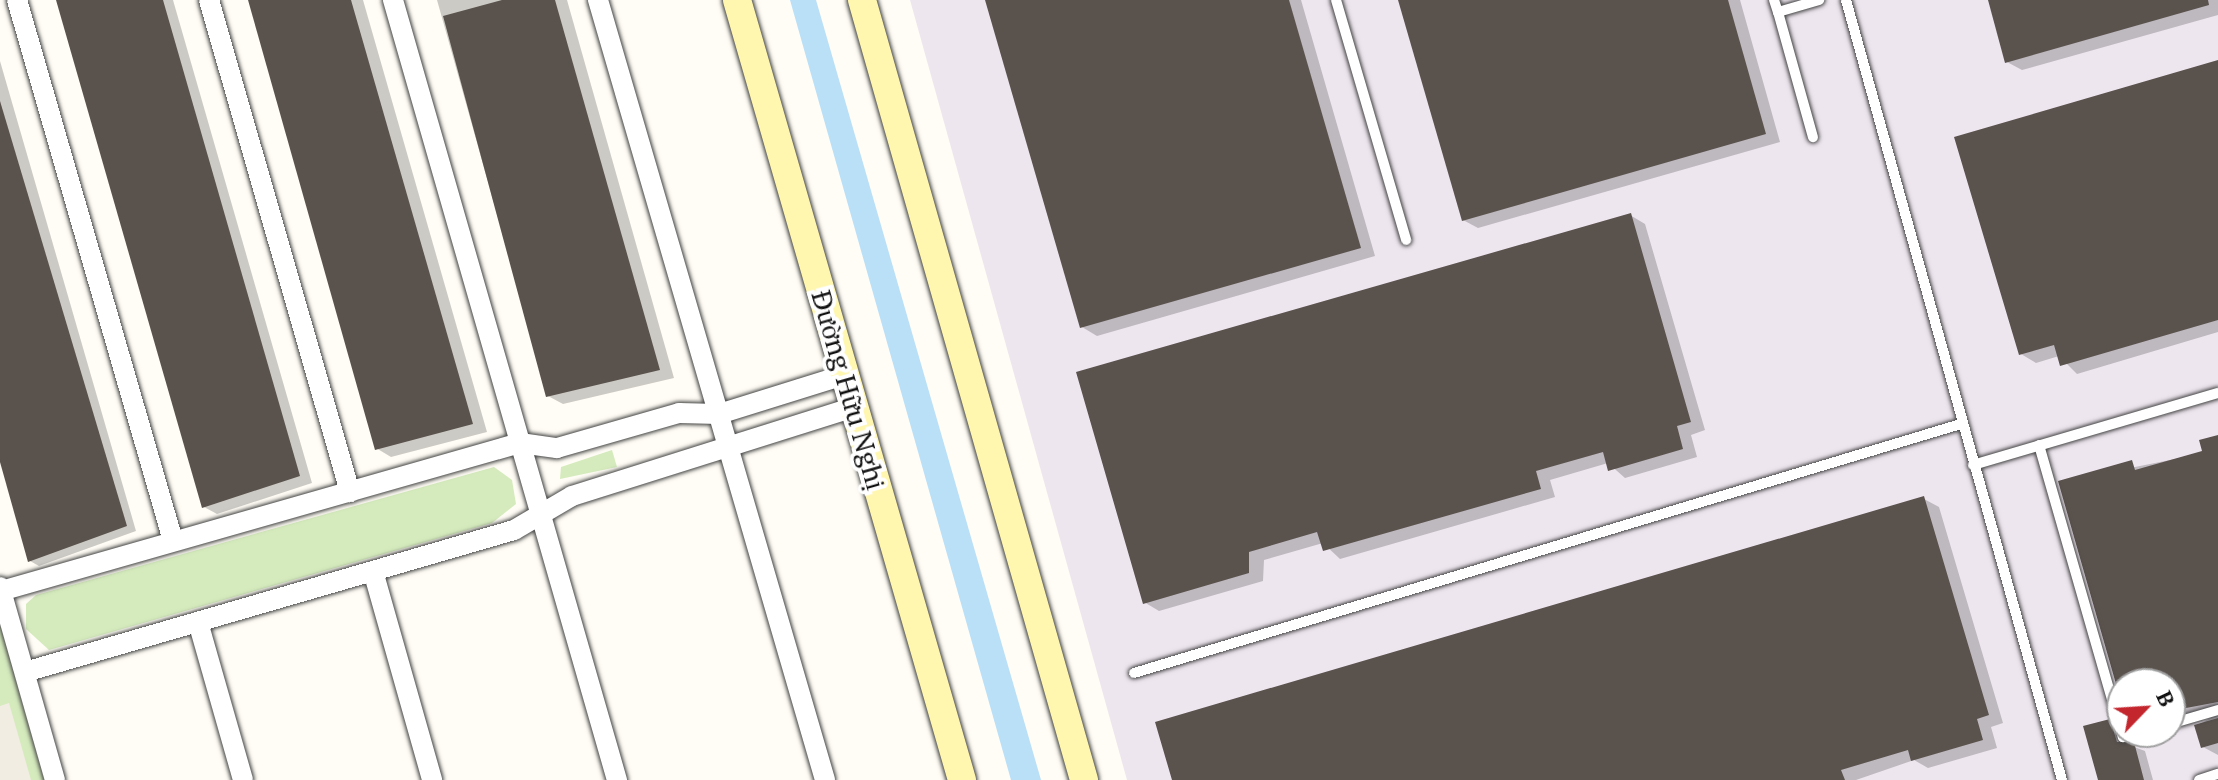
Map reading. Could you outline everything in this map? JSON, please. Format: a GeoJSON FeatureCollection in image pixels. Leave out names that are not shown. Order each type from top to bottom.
{"type":"FeatureCollection","features":[{"type":"Feature","properties":{"kind":"main road","name":"Đường Hữu Nghị"},"geometry":{"type":"LineString","coordinates":[[737,0],[962,780]]}},
{"type":"Feature","properties":{"kind":"main road"},"geometry":{"type":"LineString","coordinates":[[862,0],[1084,780]]}},
{"type":"Feature","properties":{"kind":"street"},"geometry":{"type":"LineString","coordinates":[[17,0],[173,541]]}},
{"type":"Feature","properties":{"kind":"street"},"geometry":{"type":"LineString","coordinates":[[209,0],[350,492]]}},
{"type":"Feature","properties":{"kind":"street"},"geometry":{"type":"LineString","coordinates":[[393,0],[617,780]]}},
{"type":"Feature","properties":{"kind":"street"},"geometry":{"type":"LineString","coordinates":[[598,0],[825,780]]}},
{"type":"Feature","properties":{"kind":"street"},"geometry":{"type":"LineString","coordinates":[[55,780],[1,589],[520,443],[557,448],[679,413],[719,414],[844,375]]}},
{"type":"Feature","properties":{"kind":"street"},"geometry":{"type":"LineString","coordinates":[[25,672],[373,571],[542,515],[572,496],[854,407]]}},
{"type":"Feature","properties":{"kind":"street"},"geometry":{"type":"LineString","coordinates":[[373,571],[432,780]]}},
{"type":"Feature","properties":{"kind":"street"},"geometry":{"type":"LineString","coordinates":[[198,622],[243,780]]}},
{"type":"Feature","properties":{"kind":"lane"},"geometry":{"type":"LineString","coordinates":[[1336,0],[1406,240]]}},
{"type":"Feature","properties":{"kind":"lane"},"geometry":{"type":"LineString","coordinates":[[1774,0],[1813,137]]}},
{"type":"Feature","properties":{"kind":"lane"},"geometry":{"type":"LineString","coordinates":[[1778,12],[1819,0]]}},
{"type":"Feature","properties":{"kind":"lane"},"geometry":{"type":"LineString","coordinates":[[1846,0],[2062,780]]}},
{"type":"Feature","properties":{"kind":"lane"},"geometry":{"type":"LineString","coordinates":[[1973,465],[2218,393]]}},
{"type":"Feature","properties":{"kind":"lane"},"geometry":{"type":"LineString","coordinates":[[1134,673],[1961,424]]}},
{"type":"Feature","properties":{"kind":"lane"},"geometry":{"type":"LineString","coordinates":[[2039,445],[2106,678]]}},
{"type":"Feature","properties":{"kind":"lane"},"geometry":{"type":"LineString","coordinates":[[2186,719],[2218,710]]}},
{"type":"Feature","properties":{"kind":"lane"},"geometry":{"type":"LineString","coordinates":[[2199,780],[2218,774]]}},
{"type":"Feature","properties":{"kind":"shaded area"},"geometry":{"type":"Polygon","coordinates":[[[910,0],[2218,0],[2218,780],[1127,780],[910,0]]]}},
{"type":"Feature","properties":{"kind":"shaded area"},"geometry":{"type":"Polygon","coordinates":[[[9,703],[31,780],[0,780],[0,706],[9,703]]]}},
{"type":"Feature","properties":{"kind":"green space"},"geometry":{"type":"Polygon","coordinates":[[[612,450],[617,467],[560,479],[561,467],[612,450]]]}},
{"type":"Feature","properties":{"kind":"green space"},"geometry":{"type":"Polygon","coordinates":[[[494,467],[512,480],[516,504],[492,523],[49,650],[26,629],[26,604],[36,595],[494,467]]]}},
{"type":"Feature","properties":{"kind":"green space"},"geometry":{"type":"Polygon","coordinates":[[[0,625],[44,780],[0,780],[0,625]]]}},
{"type":"Feature","properties":{"kind":"water"},"geometry":{"type":"Polygon","coordinates":[[[790,0],[816,0],[1041,780],[1011,780],[790,0]]]}},
{"type":"Feature","properties":{"kind":"building"},"geometry":{"type":"Polygon","coordinates":[[[56,0],[163,0],[300,476],[202,508],[56,0]]]}},
{"type":"Feature","properties":{"kind":"building"},"geometry":{"type":"Polygon","coordinates":[[[248,0],[351,0],[473,424],[375,450],[248,0]]]}},
{"type":"Feature","properties":{"kind":"building"},"geometry":{"type":"Polygon","coordinates":[[[502,0],[555,0],[660,370],[546,397],[443,16],[502,0]]]}},
{"type":"Feature","properties":{"kind":"building"},"geometry":{"type":"Polygon","coordinates":[[[985,0],[1289,0],[1361,248],[1080,328],[985,0]]]}},
{"type":"Feature","properties":{"kind":"building"},"geometry":{"type":"Polygon","coordinates":[[[1398,0],[1728,0],[1766,134],[1462,221],[1398,0]]]}},
{"type":"Feature","properties":{"kind":"building"},"geometry":{"type":"Polygon","coordinates":[[[1988,0],[2208,0],[2209,5],[2005,63],[1988,0]]]}},
{"type":"Feature","properties":{"kind":"building"},"geometry":{"type":"Polygon","coordinates":[[[2218,60],[2218,320],[2060,366],[2054,345],[2019,355],[1954,137],[2218,60]]]}},
{"type":"Feature","properties":{"kind":"building"},"geometry":{"type":"Polygon","coordinates":[[[0,101],[127,526],[28,562],[0,462],[0,101]]]}},
{"type":"Feature","properties":{"kind":"building"},"geometry":{"type":"Polygon","coordinates":[[[1631,213],[1691,422],[1677,426],[1683,449],[1608,471],[1603,452],[1536,471],[1541,489],[1323,551],[1317,532],[1249,552],[1249,573],[1143,604],[1076,372],[1631,213]]]}},
{"type":"Feature","properties":{"kind":"building"},"geometry":{"type":"Polygon","coordinates":[[[2218,435],[2218,702],[2186,708],[2186,668],[2111,668],[2058,481],[2132,460],[2135,470],[2202,451],[2199,440],[2218,435]]]}},
{"type":"Feature","properties":{"kind":"building"},"geometry":{"type":"Polygon","coordinates":[[[1924,496],[1989,715],[1977,719],[1983,740],[1911,761],[1908,750],[1841,770],[1845,780],[1172,780],[1155,722],[1924,496]]]}},
{"type":"Feature","properties":{"kind":"building"},"geometry":{"type":"Polygon","coordinates":[[[2218,718],[2218,743],[2201,748],[2194,725],[2218,718]]]}},
{"type":"Feature","properties":{"kind":"building"},"geometry":{"type":"Polygon","coordinates":[[[2106,720],[2106,748],[2136,748],[2144,780],[2098,780],[2083,726],[2106,720]]]}}]}
